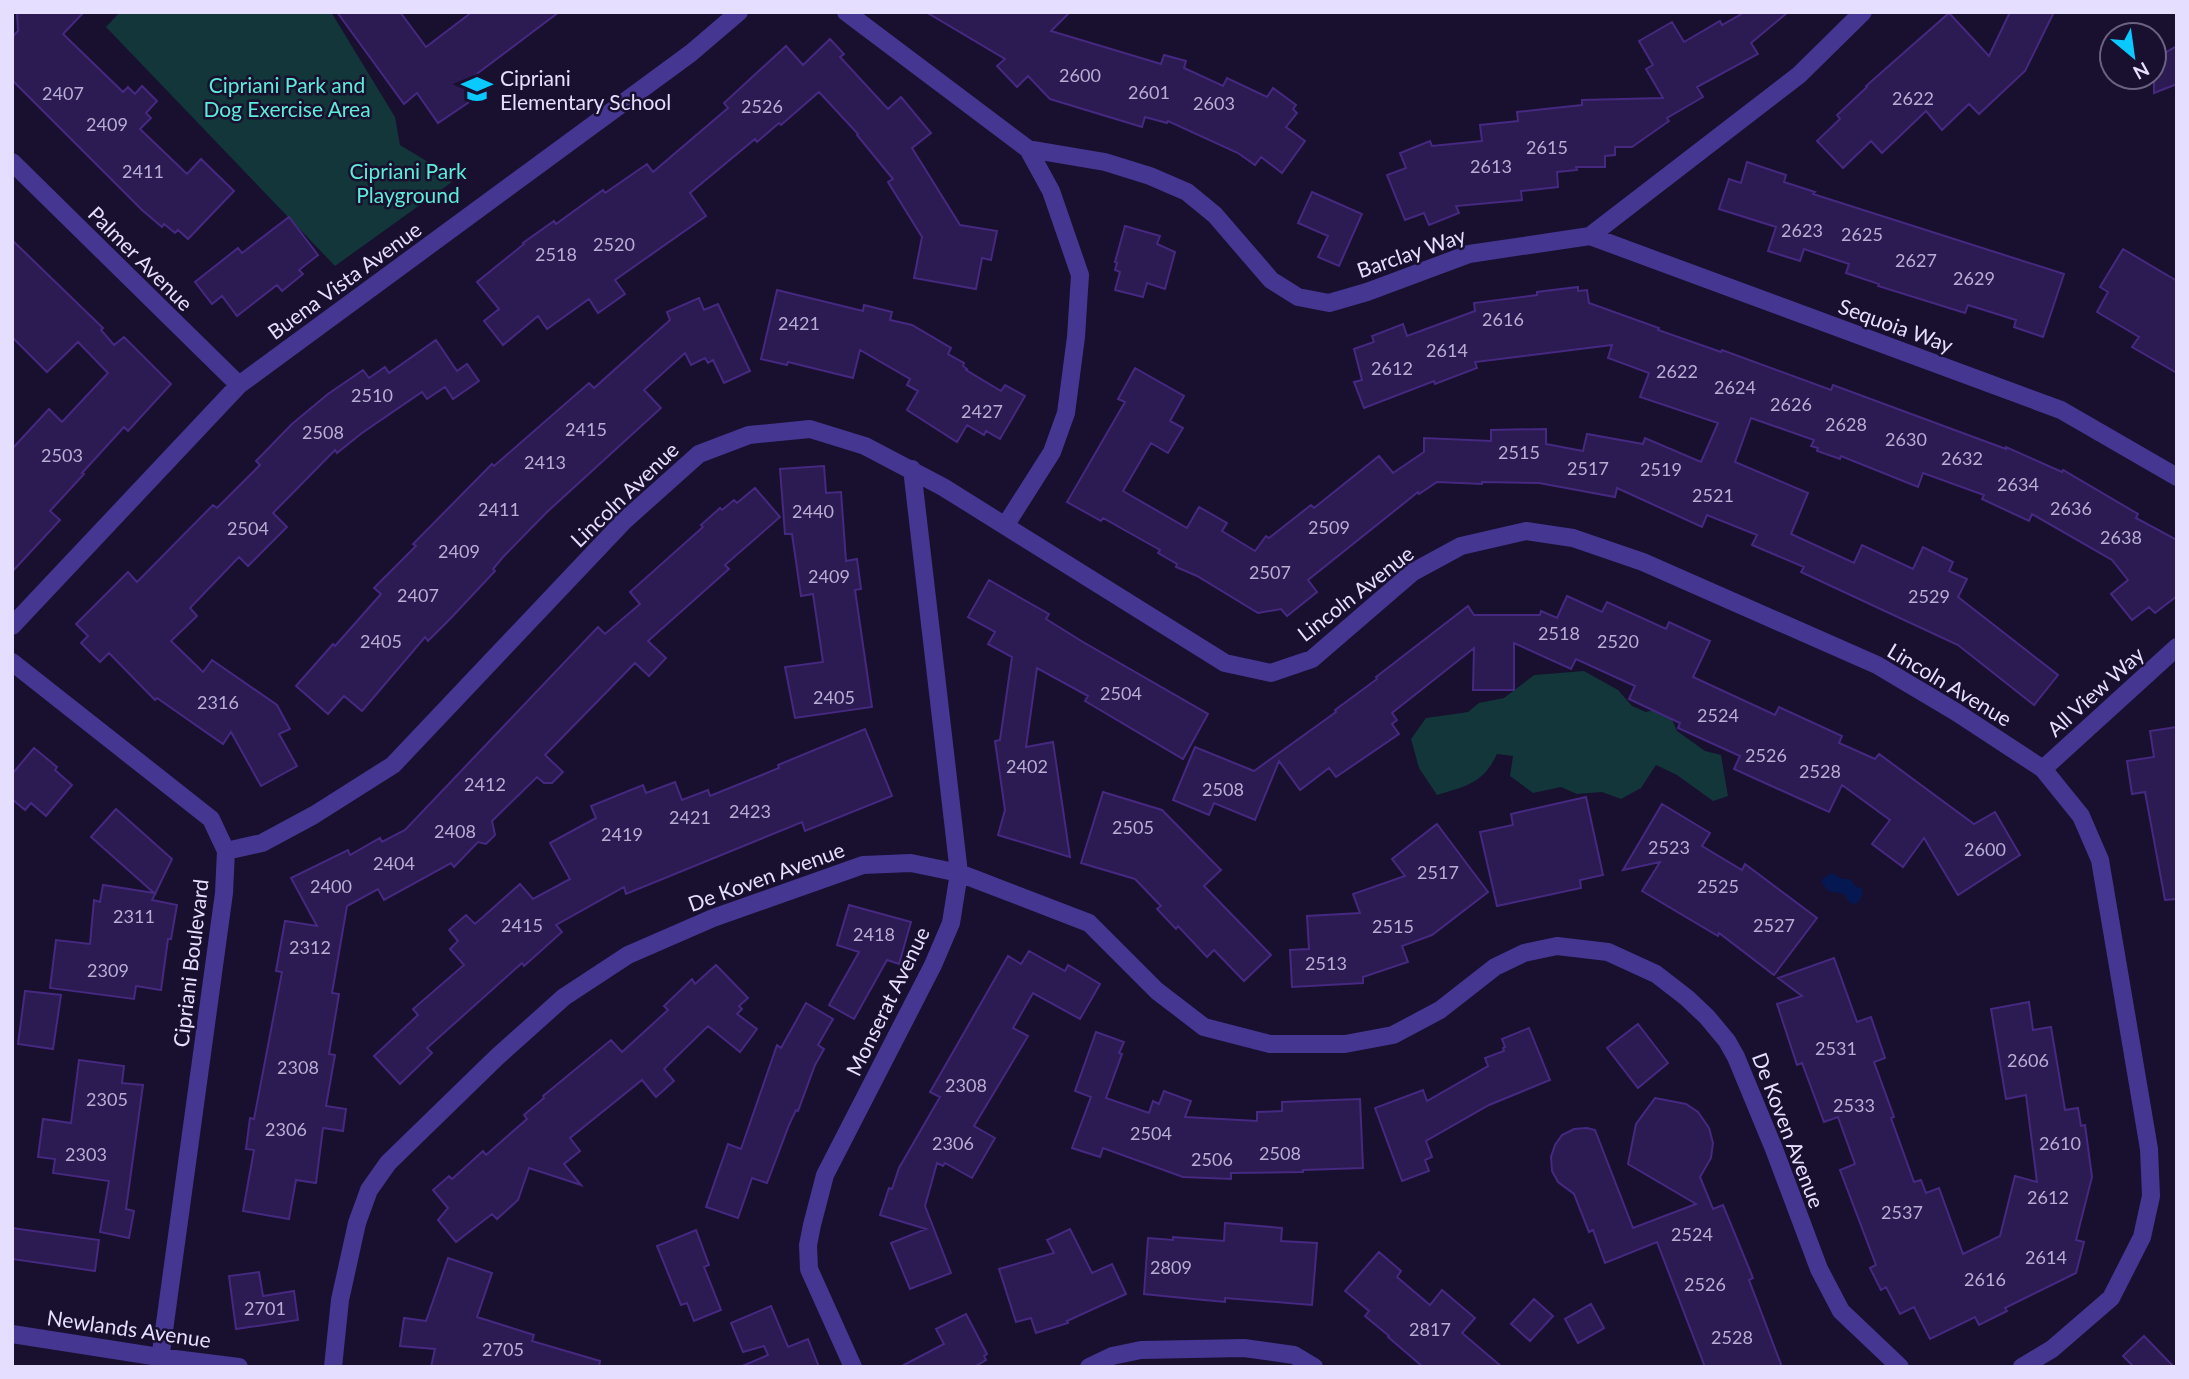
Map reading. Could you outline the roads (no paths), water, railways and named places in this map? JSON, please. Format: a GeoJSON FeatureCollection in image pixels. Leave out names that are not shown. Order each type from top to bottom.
{"type":"FeatureCollection","features":[{"type":"Feature","properties":{"kind":"street","name":"Buena Vista Avenue"},"geometry":{"type":"LineString","coordinates":[[12,626],[239,385],[691,53],[739,12]]}},
{"type":"Feature","properties":{"kind":"street"},"geometry":{"type":"LineString","coordinates":[[846,12],[1028,149],[1051,191],[1080,275],[1076,337],[1066,413],[1052,452],[1005,526]]}},
{"type":"Feature","properties":{"kind":"street","name":"Barclay Way"},"geometry":{"type":"LineString","coordinates":[[1028,149],[1105,162],[1150,176],[1187,192],[1215,215],[1271,280],[1298,297],[1329,303],[1367,292],[1469,254],[1590,236],[1799,75],[1863,12]]}},
{"type":"Feature","properties":{"kind":"street","name":"Palmer Avenue"},"geometry":{"type":"LineString","coordinates":[[12,162],[239,385]]}},
{"type":"Feature","properties":{"kind":"street","name":"Sequoia Way"},"geometry":{"type":"LineString","coordinates":[[1590,236],[2061,410],[2177,477]]}},
{"type":"Feature","properties":{"kind":"street","name":"Lincoln Avenue"},"geometry":{"type":"LineString","coordinates":[[226,851],[262,843],[314,815],[393,765],[624,521],[699,454],[749,435],[810,429],[865,446],[912,469],[1225,663],[1271,673],[1312,659],[1413,572],[1461,546],[1526,531],[1573,538],[1643,562],[1877,665],[1956,712],[2043,769],[2081,816],[2100,860],[2149,1149],[2151,1196],[2142,1237],[2111,1298],[2052,1349],[2022,1367]]}},
{"type":"Feature","properties":{"kind":"street","name":"Monserat Avenue"},"geometry":{"type":"LineString","coordinates":[[853,1367],[808,1269],[808,1245],[812,1225],[825,1175],[947,934],[959,873],[912,469]]}},
{"type":"Feature","properties":{"kind":"street","name":"All View Way"},"geometry":{"type":"LineString","coordinates":[[2043,769],[2177,647]]}},
{"type":"Feature","properties":{"kind":"street","name":"Cipriani Boulevard"},"geometry":{"type":"LineString","coordinates":[[12,662],[211,819],[226,851],[224,893],[159,1362]]}},
{"type":"Feature","properties":{"kind":"street","name":"De Koven Avenue"},"geometry":{"type":"LineString","coordinates":[[332,1367],[340,1300],[357,1223],[369,1190],[388,1163],[497,1057],[564,997],[628,955],[713,918],[863,865],[911,863],[959,873],[1088,923],[1157,991],[1204,1027],[1270,1044],[1345,1044],[1393,1035],[1440,1010],[1495,967],[1524,953],[1557,946],[1608,952],[1656,974],[1687,998],[1727,1041],[1770,1137],[1804,1233],[1835,1300],[1841,1311],[1900,1367]]}},
{"type":"Feature","properties":{"kind":"street","name":"Newlands Avenue"},"geometry":{"type":"LineString","coordinates":[[12,1334],[159,1362],[239,1367]]}},
{"type":"Feature","properties":{"kind":"street"},"geometry":{"type":"LineString","coordinates":[[1089,1367],[1112,1356],[1142,1350],[1244,1348],[1294,1355],[1314,1367]]}},
{"type":"Feature","properties":{"kind":"place","name":"Cipriani Elementary School"},"geometry":{"type":"Point","coordinates":[477,89]}},
{"type":"Feature","properties":{"kind":"park label","name":"Cipriani Park and Dog Exercise Area"},"geometry":{"type":"Point","coordinates":[287,96]}},
{"type":"Feature","properties":{"kind":"park label","name":"Cipriani Park Playground"},"geometry":{"type":"Point","coordinates":[408,182]}}]}
